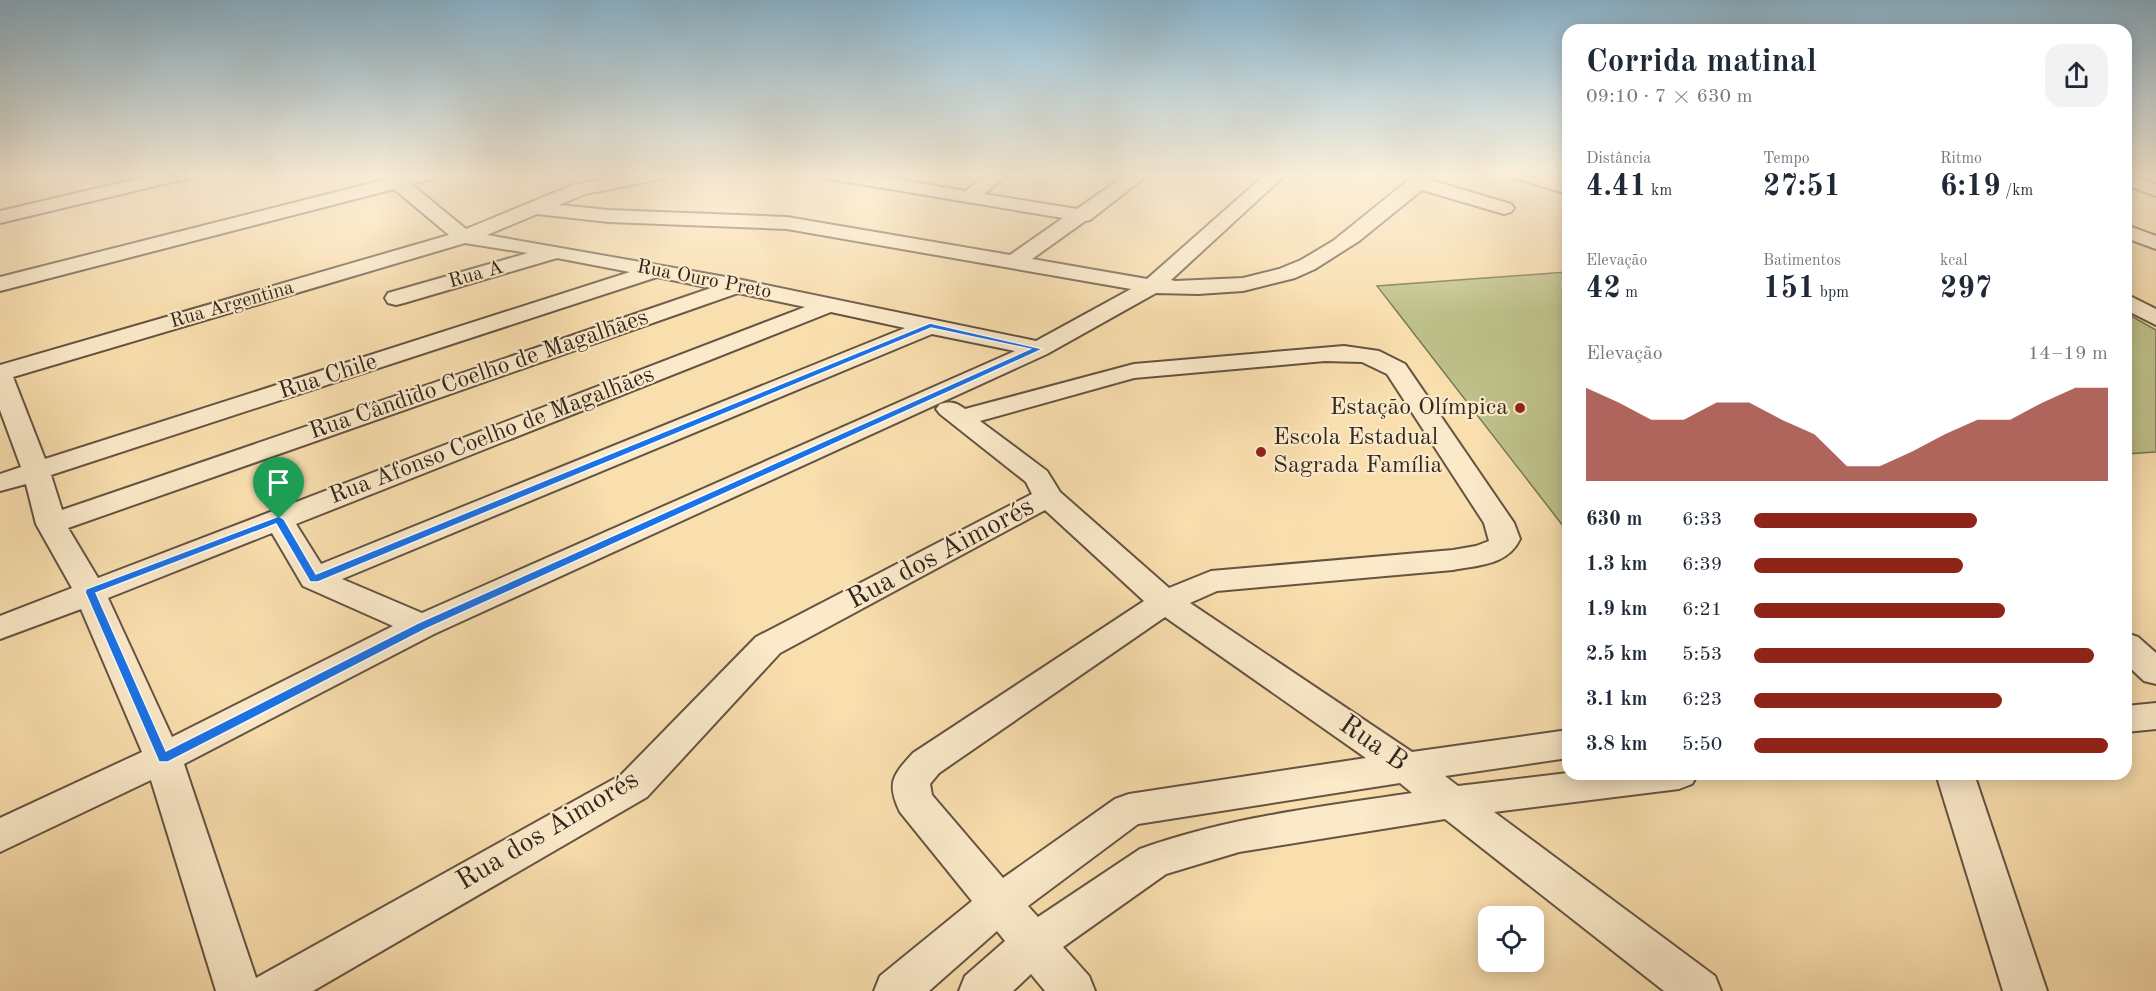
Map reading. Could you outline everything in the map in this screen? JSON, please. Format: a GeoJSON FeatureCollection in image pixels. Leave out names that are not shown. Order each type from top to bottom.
{"type":"FeatureCollection","features":[{"type":"Feature","properties":{"kind":"street"},"geometry":{"type":"LineString","coordinates":[[0,284],[236,220]]}},
{"type":"Feature","properties":{"kind":"street"},"geometry":{"type":"LineString","coordinates":[[444,220],[464,237]]}},
{"type":"Feature","properties":{"kind":"street","name":"Rua Argentina"},"geometry":{"type":"LineString","coordinates":[[0,374],[464,237],[507,220]]}},
{"type":"Feature","properties":{"kind":"street"},"geometry":{"type":"LineString","coordinates":[[717,220],[787,223],[1152,286],[1198,289],[1256,282],[1292,270],[1327,254],[1370,220]]}},
{"type":"Feature","properties":{"kind":"street"},"geometry":{"type":"LineString","coordinates":[[1012,263],[1077,220]]}},
{"type":"Feature","properties":{"kind":"street"},"geometry":{"type":"LineString","coordinates":[[0,836],[163,758],[422,626],[1039,349],[1152,286],[1225,220]]}},
{"type":"Feature","properties":{"kind":"street"},"geometry":{"type":"LineString","coordinates":[[2132,233],[2156,243]]}},
{"type":"Feature","properties":{"kind":"street","name":"Rua Ouro Preto"},"geometry":{"type":"LineString","coordinates":[[464,237],[737,285],[827,306],[1039,349]]}},
{"type":"Feature","properties":{"kind":"street","name":"Rua A"},"geometry":{"type":"LineString","coordinates":[[396,298],[557,252]]}},
{"type":"Feature","properties":{"kind":"street","name":"Rua Chile"},"geometry":{"type":"LineString","coordinates":[[0,483],[655,271]]}},
{"type":"Feature","properties":{"kind":"street","name":"Rua Cândido Coelho de Magalhães"},"geometry":{"type":"LineString","coordinates":[[51,524],[737,285]]}},
{"type":"Feature","properties":{"kind":"street"},"geometry":{"type":"LineString","coordinates":[[2132,304],[2156,318]]}},
{"type":"Feature","properties":{"kind":"street","name":"Rua Afonso Coelho de Magalhães"},"geometry":{"type":"LineString","coordinates":[[0,627],[827,306]]}},
{"type":"Feature","properties":{"kind":"street"},"geometry":{"type":"LineString","coordinates":[[314,579],[930,326]]}},
{"type":"Feature","properties":{"kind":"street"},"geometry":{"type":"LineString","coordinates":[[961,418],[1134,371],[1350,352],[1370,354],[1396,369],[1499,523],[1506,539],[1501,547],[1483,555],[1453,560],[1211,581],[1166,602],[926,763],[910,782],[914,801],[1073,991]]}},
{"type":"Feature","properties":{"kind":"street"},"geometry":{"type":"LineString","coordinates":[[0,374],[36,471],[51,524],[90,592],[163,758],[238,991]]}},
{"type":"Feature","properties":{"kind":"street","name":"Rua B"},"geometry":{"type":"LineString","coordinates":[[933,396],[1037,477],[1048,497],[1166,602],[1406,766],[1693,989]]}},
{"type":"Feature","properties":{"kind":"street","name":"Rua dos Aimorés"},"geometry":{"type":"LineString","coordinates":[[273,991],[634,786],[768,645],[1048,497]]}},
{"type":"Feature","properties":{"kind":"street"},"geometry":{"type":"LineString","coordinates":[[279,519],[314,579],[422,626]]}},
{"type":"Feature","properties":{"kind":"street"},"geometry":{"type":"LineString","coordinates":[[2132,718],[2156,716]]}},
{"type":"Feature","properties":{"kind":"street"},"geometry":{"type":"LineString","coordinates":[[896,991],[999,904],[1129,810],[1406,766],[1562,745]]}},
{"type":"Feature","properties":{"kind":"street"},"geometry":{"type":"LineString","coordinates":[[981,991],[1034,944],[1154,861],[1239,836],[1453,802],[1631,780]]}},
{"type":"Feature","properties":{"kind":"street"},"geometry":{"type":"LineString","coordinates":[[1957,780],[2025,991]]}},
{"type":"Feature","properties":{"kind":"green space","name":"Estação Olímpica"},"geometry":{"type":"Polygon","coordinates":[[[1562,272],[1562,525],[1377,286],[1562,272]]]}},
{"type":"Feature","properties":{"kind":"green space"},"geometry":{"type":"Polygon","coordinates":[[[2132,316],[2156,330],[2156,452],[2132,454],[2132,316]]]}},
{"type":"Feature","properties":{"kind":"place","name":"Estação Olímpica"},"geometry":{"type":"Point","coordinates":[1520,408]}},
{"type":"Feature","properties":{"kind":"place","name":"Escola Estadual Sagrada Família"},"geometry":{"type":"Point","coordinates":[1261,452]}},
{"type":"Feature","properties":{"kind":"route"},"geometry":{"type":"LineString","coordinates":[[930,326],[1039,349],[422,626],[163,758],[90,592],[279,519],[314,579],[930,326]]}}]}
